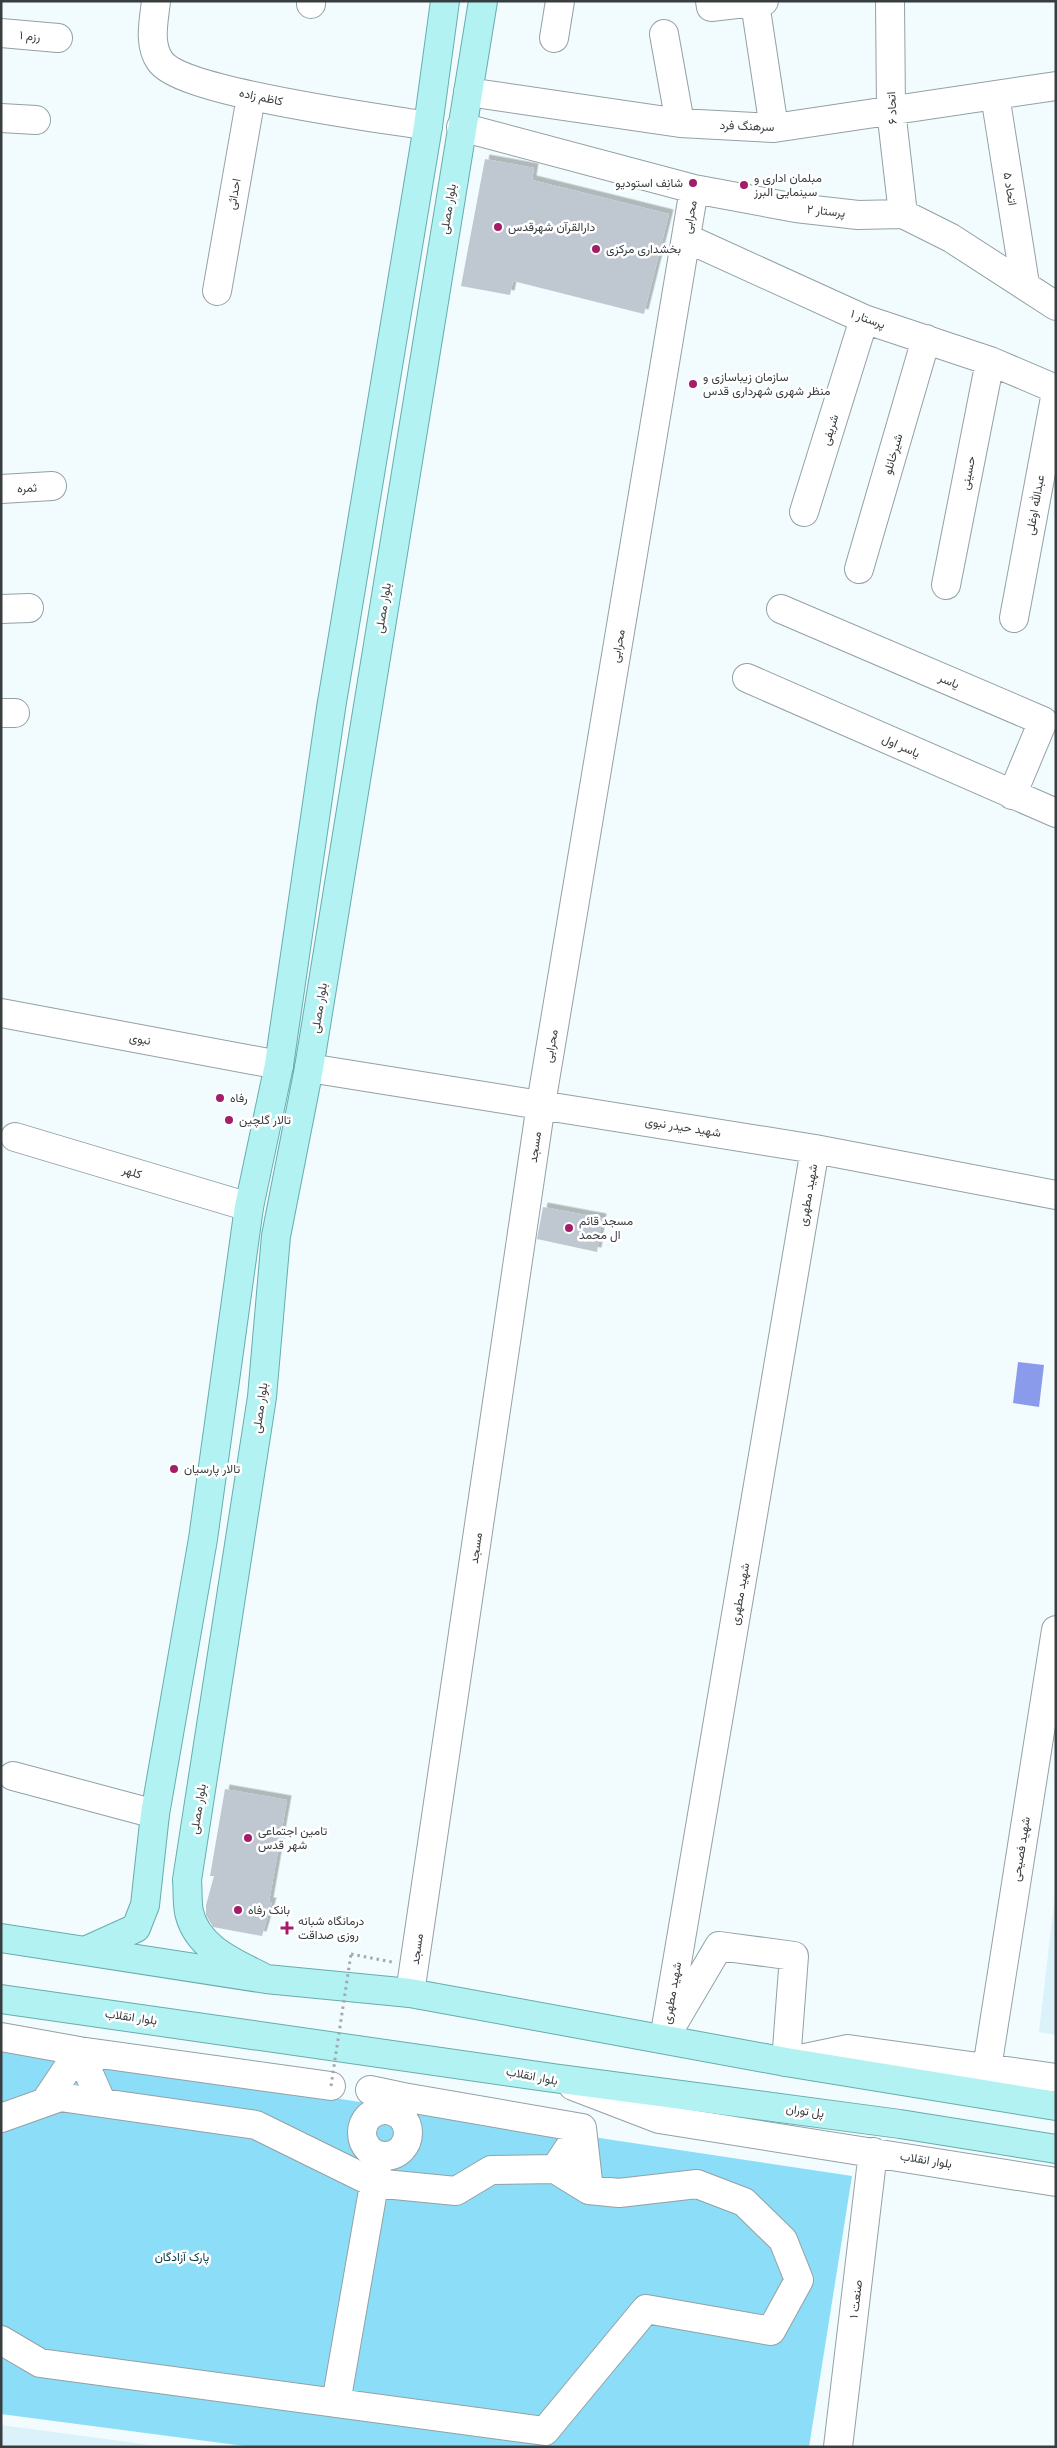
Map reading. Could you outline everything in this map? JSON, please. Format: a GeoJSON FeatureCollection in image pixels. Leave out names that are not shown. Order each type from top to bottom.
{"type":"FeatureCollection","features":[{"type":"Feature","properties":{"kind":"main road"},"geometry":{"type":"LineString","coordinates":[[85,1951],[136,1928],[146,1905],[155,1814],[204,1540],[249,1207],[279,1064],[331,708],[428,126],[446,1]]}},
{"type":"Feature","properties":{"kind":"main road","name":"بلوار مصلی"},"geometry":{"type":"LineString","coordinates":[[266,1979],[212,1950],[195,1927],[190,1912],[187,1880],[262,1396],[276,1236],[309,1068],[483,1]]}},
{"type":"Feature","properties":{"kind":"main road"},"geometry":{"type":"LineString","coordinates":[[428,126],[461,127]]}},
{"type":"Feature","properties":{"kind":"main road"},"geometry":{"type":"LineString","coordinates":[[279,1064],[309,1068]]}},
{"type":"Feature","properties":{"kind":"main road"},"geometry":{"type":"LineString","coordinates":[[1,1938],[266,1979],[410,1993],[786,2062],[1056,2106]]}},
{"type":"Feature","properties":{"kind":"main road","name":"بلوار انقلاب"},"geometry":{"type":"LineString","coordinates":[[1,1999],[553,2078]]}},
{"type":"Feature","properties":{"kind":"main road","name":"پل توران"},"geometry":{"type":"LineString","coordinates":[[553,2078],[900,2124],[1056,2150]]}},
{"type":"Feature","properties":{"kind":"street","name":"کاظم زاده"},"geometry":{"type":"LineString","coordinates":[[156,1],[152,40],[160,61],[183,76],[251,96],[428,126]]}},
{"type":"Feature","properties":{"kind":"street"},"geometry":{"type":"LineString","coordinates":[[554,38],[560,1]]}},
{"type":"Feature","properties":{"kind":"street","name":"اتحاد ۶"},"geometry":{"type":"LineString","coordinates":[[890,1],[891,110],[903,214]]}},
{"type":"Feature","properties":{"kind":"street"},"geometry":{"type":"LineString","coordinates":[[711,4],[760,2],[774,128]]}},
{"type":"Feature","properties":{"kind":"street","name":"رزم ۱"},"geometry":{"type":"LineString","coordinates":[[1,33],[58,38]]}},
{"type":"Feature","properties":{"kind":"street"},"geometry":{"type":"LineString","coordinates":[[664,34],[680,123]]}},
{"type":"Feature","properties":{"kind":"street","name":"سرهنگ فرد"},"geometry":{"type":"LineString","coordinates":[[468,92],[680,123],[774,128],[1056,86]]}},
{"type":"Feature","properties":{"kind":"street","name":"اتحاد ۵"},"geometry":{"type":"LineString","coordinates":[[995,95],[1025,284]]}},
{"type":"Feature","properties":{"kind":"street","name":"احداثی"},"geometry":{"type":"LineString","coordinates":[[217,291],[251,96]]}},
{"type":"Feature","properties":{"kind":"street"},"geometry":{"type":"LineString","coordinates":[[1,118],[36,120]]}},
{"type":"Feature","properties":{"kind":"street","name":"پرستار ۲"},"geometry":{"type":"LineString","coordinates":[[461,127],[694,189],[796,208],[858,215],[903,214],[952,238],[1056,306]]}},
{"type":"Feature","properties":{"kind":"street","name":"محرابی"},"geometry":{"type":"LineString","coordinates":[[541,1104],[694,189]]}},
{"type":"Feature","properties":{"kind":"street","name":"پرستار ۱"},"geometry":{"type":"LineString","coordinates":[[686,238],[864,319],[990,361],[1056,390]]}},
{"type":"Feature","properties":{"kind":"street","name":"شریفی"},"geometry":{"type":"LineString","coordinates":[[804,512],[864,319]]}},
{"type":"Feature","properties":{"kind":"street","name":"شیرخانلو"},"geometry":{"type":"LineString","coordinates":[[859,569],[926,339]]}},
{"type":"Feature","properties":{"kind":"street","name":"حسینی"},"geometry":{"type":"LineString","coordinates":[[946,585],[990,361]]}},
{"type":"Feature","properties":{"kind":"street","name":"عبدالله اوغلی"},"geometry":{"type":"LineString","coordinates":[[1014,618],[1056,390]]}},
{"type":"Feature","properties":{"kind":"street","name":"ثمره"},"geometry":{"type":"LineString","coordinates":[[1,489],[52,486]]}},
{"type":"Feature","properties":{"kind":"street"},"geometry":{"type":"LineString","coordinates":[[1,609],[29,608]]}},
{"type":"Feature","properties":{"kind":"street","name":"یاسر"},"geometry":{"type":"LineString","coordinates":[[780,609],[1043,721],[1012,795]]}},
{"type":"Feature","properties":{"kind":"street","name":"یاسر اول"},"geometry":{"type":"LineString","coordinates":[[747,678],[1056,813]]}},
{"type":"Feature","properties":{"kind":"street","name":"نبوی"},"geometry":{"type":"LineString","coordinates":[[1,1013],[279,1064]]}},
{"type":"Feature","properties":{"kind":"street","name":"شهید حیدر نبوی"},"geometry":{"type":"LineString","coordinates":[[309,1068],[815,1149],[1056,1194]]}},
{"type":"Feature","properties":{"kind":"street","name":"مسجد"},"geometry":{"type":"LineString","coordinates":[[410,1993],[541,1104]]}},
{"type":"Feature","properties":{"kind":"street","name":"کلهر"},"geometry":{"type":"LineString","coordinates":[[15,1137],[249,1207]]}},
{"type":"Feature","properties":{"kind":"street","name":"شهید مطهری"},"geometry":{"type":"LineString","coordinates":[[664,2039],[815,1149]]}},
{"type":"Feature","properties":{"kind":"street","name":"شهید فصیحی"},"geometry":{"type":"LineString","coordinates":[[987,2068],[1056,1630]]}},
{"type":"Feature","properties":{"kind":"street"},"geometry":{"type":"LineString","coordinates":[[13,1776],[155,1814]]}},
{"type":"Feature","properties":{"kind":"street"},"geometry":{"type":"LineString","coordinates":[[664,2039],[719,1946],[794,1956],[786,2062],[848,2049],[1056,2078]]}},
{"type":"Feature","properties":{"kind":"street"},"geometry":{"type":"LineString","coordinates":[[1,2037],[79,2051],[331,2086]]}},
{"type":"Feature","properties":{"kind":"street"},"geometry":{"type":"LineString","coordinates":[[45,2102],[79,2051]]}},
{"type":"Feature","properties":{"kind":"street"},"geometry":{"type":"LineString","coordinates":[[79,2051],[102,2103]]}},
{"type":"Feature","properties":{"kind":"street","name":"بلوار انقلاب"},"geometry":{"type":"LineString","coordinates":[[553,2078],[659,2119],[1056,2182]]}},
{"type":"Feature","properties":{"kind":"street"},"geometry":{"type":"LineString","coordinates":[[370,2090],[401,2106],[582,2128]]}},
{"type":"Feature","properties":{"kind":"street"},"geometry":{"type":"LineString","coordinates":[[1,2118],[60,2097],[256,2125],[374,2183],[456,2191],[491,2170],[555,2169],[589,2190],[619,2193],[697,2184],[744,2202],[783,2240],[800,2280],[771,2331],[646,2309],[545,2431],[40,2363],[1,2340]]}},
{"type":"Feature","properties":{"kind":"street"},"geometry":{"type":"LineString","coordinates":[[336,2403],[379,2156],[367,2149],[362,2142],[362,2126],[366,2118],[379,2110],[388,2110],[401,2106]]}},
{"type":"Feature","properties":{"kind":"street"},"geometry":{"type":"LineString","coordinates":[[555,2169],[582,2128]]}},
{"type":"Feature","properties":{"kind":"street"},"geometry":{"type":"LineString","coordinates":[[582,2128],[589,2190]]}},
{"type":"Feature","properties":{"kind":"street","name":"صنعت ۱"},"geometry":{"type":"LineString","coordinates":[[838,2447],[873,2152]]}},
{"type":"Feature","properties":{"kind":"path"},"geometry":{"type":"LineString","coordinates":[[331,2086],[351,1954],[377,1960]]}},
{"type":"Feature","properties":{"kind":"shaded area"},"geometry":{"type":"Polygon","coordinates":[[[1018,1362],[1044,1365],[1039,1407],[1013,1403],[1018,1362]]]}},
{"type":"Feature","properties":{"kind":"shaded area"},"geometry":{"type":"Polygon","coordinates":[[[1056,1887],[1056,2035],[1039,2032],[1056,1887]]]}},
{"type":"Feature","properties":{"kind":"shaded area"},"geometry":{"type":"Polygon","coordinates":[[[1,2425],[165,2447],[1,2447],[1,2425]]]}},
{"type":"Feature","properties":{"kind":"green space","name":"پارک آزادگان"},"geometry":{"type":"Polygon","coordinates":[[[1,2048],[852,2176],[809,2447],[252,2447],[1,2414],[1,2048]]]}},
{"type":"Feature","properties":{"kind":"building","name":"بخشداری مرکزی"},"geometry":{"type":"Polygon","coordinates":[[[485,159],[534,168],[532,180],[669,214],[644,314],[513,281],[510,295],[461,286],[485,159]]]}},
{"type":"Feature","properties":{"kind":"building","name":"مسجد قائم ال محمد"},"geometry":{"type":"Polygon","coordinates":[[[543,1207],[602,1218],[597,1252],[537,1239],[543,1207]]]}},
{"type":"Feature","properties":{"kind":"building","name":"تامین اجتماعی شهر قدس"},"geometry":{"type":"Polygon","coordinates":[[[225,1789],[287,1800],[269,1902],[272,1902],[262,1936],[213,1927],[206,1915],[206,1905],[214,1876],[210,1876],[225,1789]]]}},
{"type":"Feature","properties":{"kind":"place","name":"شانِف استودیو"},"geometry":{"type":"Point","coordinates":[693,183]}},
{"type":"Feature","properties":{"kind":"place","name":"مبلمان اداری و سینمایی البرز"},"geometry":{"type":"Point","coordinates":[744,185]}},
{"type":"Feature","properties":{"kind":"place","name":"دارالقرآن شهرقدس"},"geometry":{"type":"Point","coordinates":[498,227]}},
{"type":"Feature","properties":{"kind":"place","name":"بخشداری مرکزی"},"geometry":{"type":"Point","coordinates":[596,249]}},
{"type":"Feature","properties":{"kind":"place","name":"سازمان زیباسازی و منظر شهری شهرداری قدس"},"geometry":{"type":"Point","coordinates":[693,384]}},
{"type":"Feature","properties":{"kind":"place","name":"رفاه"},"geometry":{"type":"Point","coordinates":[220,1098]}},
{"type":"Feature","properties":{"kind":"place","name":"تالار گلچین"},"geometry":{"type":"Point","coordinates":[229,1120]}},
{"type":"Feature","properties":{"kind":"place","name":"مسجد قائم ال محمد"},"geometry":{"type":"Point","coordinates":[569,1228]}},
{"type":"Feature","properties":{"kind":"place","name":"تالار پارسیان"},"geometry":{"type":"Point","coordinates":[174,1469]}},
{"type":"Feature","properties":{"kind":"place","name":"تامین اجتماعی شهر قدس"},"geometry":{"type":"Point","coordinates":[248,1838]}},
{"type":"Feature","properties":{"kind":"place","name":"بانک رفاه"},"geometry":{"type":"Point","coordinates":[238,1910]}},
{"type":"Feature","properties":{"kind":"place","name":"درمانگاه شبانه روزی صداقت"},"geometry":{"type":"Point","coordinates":[287,1928]}}]}
